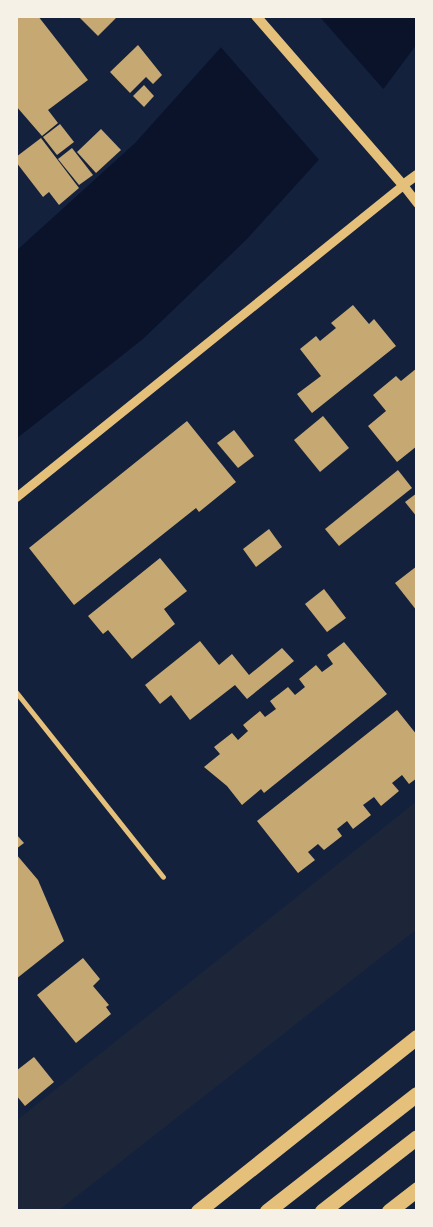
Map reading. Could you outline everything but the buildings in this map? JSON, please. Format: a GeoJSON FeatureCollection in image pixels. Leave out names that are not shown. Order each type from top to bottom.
{"type":"FeatureCollection","features":[{"type":"Feature","properties":{"kind":"highway"},"geometry":{"type":"LineString","coordinates":[[198,1211],[417,1037]]}},
{"type":"Feature","properties":{"kind":"highway"},"geometry":{"type":"LineString","coordinates":[[267,1211],[417,1094]]}},
{"type":"Feature","properties":{"kind":"highway"},"geometry":{"type":"LineString","coordinates":[[322,1211],[417,1137]]}},
{"type":"Feature","properties":{"kind":"highway"},"geometry":{"type":"LineString","coordinates":[[389,1211],[417,1189]]}},
{"type":"Feature","properties":{"kind":"main road"},"geometry":{"type":"LineString","coordinates":[[256,16],[403,185],[417,175]]}},
{"type":"Feature","properties":{"kind":"street"},"geometry":{"type":"LineString","coordinates":[[16,497],[403,185],[417,203]]}},
{"type":"Feature","properties":{"kind":"street"},"geometry":{"type":"LineString","coordinates":[[16,692],[163,877]]}},
{"type":"Feature","properties":{"kind":"shaded area"},"geometry":{"type":"Polygon","coordinates":[[[249,16],[417,16],[417,44],[385,87],[246,240],[143,339],[16,439],[16,251],[135,143],[249,16]]]}},
{"type":"Feature","properties":{"kind":"shaded area"},"geometry":{"type":"Polygon","coordinates":[[[417,801],[417,929],[58,1211],[16,1211],[16,1121],[417,801]]]}},
{"type":"Feature","properties":{"kind":"pier"},"geometry":{"type":"Polygon","coordinates":[[[245,16],[319,16],[385,91],[321,162],[219,45],[245,16]]]}}]}
